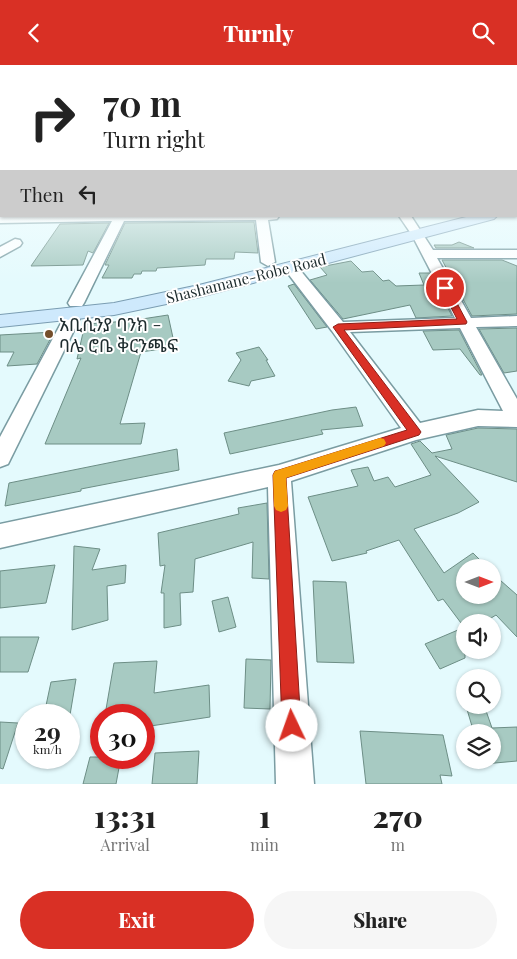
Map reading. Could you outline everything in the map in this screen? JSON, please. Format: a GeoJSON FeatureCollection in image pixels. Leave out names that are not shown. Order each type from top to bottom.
{"type":"FeatureCollection","features":[{"type":"Feature","properties":{"kind":"main road","name":"Shashamane-Robe Road"},"geometry":{"type":"LineString","coordinates":[[0,321],[75,308],[152,290],[444,217]]}},
{"type":"Feature","properties":{"kind":"main road","name":"Shashamane-Robe Road"},"geometry":{"type":"LineString","coordinates":[[0,308],[114,309],[190,293],[290,267],[411,226],[481,217]]}},
{"type":"Feature","properties":{"kind":"street"},"geometry":{"type":"LineString","coordinates":[[0,219],[120,217],[0,458]]}},
{"type":"Feature","properties":{"kind":"street"},"geometry":{"type":"LineString","coordinates":[[262,217],[268,262]]}},
{"type":"Feature","properties":{"kind":"street"},"geometry":{"type":"LineString","coordinates":[[0,536],[279,475],[415,432],[478,418],[517,418],[411,226]]}},
{"type":"Feature","properties":{"kind":"street"},"geometry":{"type":"LineString","coordinates":[[0,253],[15,243]]}},
{"type":"Feature","properties":{"kind":"street"},"geometry":{"type":"LineString","coordinates":[[427,254],[517,254]]}},
{"type":"Feature","properties":{"kind":"street"},"geometry":{"type":"LineString","coordinates":[[290,267],[338,327],[415,432]]}},
{"type":"Feature","properties":{"kind":"street"},"geometry":{"type":"LineString","coordinates":[[338,327],[517,321]]}},
{"type":"Feature","properties":{"kind":"street"},"geometry":{"type":"LineString","coordinates":[[279,475],[294,784]]}},
{"type":"Feature","properties":{"kind":"building"},"geometry":{"type":"Polygon","coordinates":[[[254,222],[258,253],[235,252],[234,259],[206,259],[205,265],[157,268],[156,271],[142,271],[141,274],[134,274],[132,278],[102,278],[109,265],[105,265],[125,223],[254,222]]]}},
{"type":"Feature","properties":{"kind":"building"},"geometry":{"type":"Polygon","coordinates":[[[109,223],[93,253],[88,251],[83,265],[31,266],[60,224],[109,223]]]}},
{"type":"Feature","properties":{"kind":"building"},"geometry":{"type":"Polygon","coordinates":[[[459,242],[474,248],[436,248],[434,245],[452,245],[459,242]]]}},
{"type":"Feature","properties":{"kind":"building"},"geometry":{"type":"Polygon","coordinates":[[[442,260],[502,260],[517,266],[517,314],[472,316],[442,260]]]}},
{"type":"Feature","properties":{"kind":"building"},"geometry":{"type":"Polygon","coordinates":[[[351,261],[362,272],[373,271],[383,281],[389,280],[396,286],[424,285],[419,273],[430,273],[452,316],[416,318],[410,305],[343,319],[310,280],[327,275],[320,267],[351,261]]]}},
{"type":"Feature","properties":{"kind":"building"},"geometry":{"type":"Polygon","coordinates":[[[294,284],[327,327],[316,329],[288,286],[294,284]]]}},
{"type":"Feature","properties":{"kind":"building"},"geometry":{"type":"Polygon","coordinates":[[[168,315],[175,347],[141,352],[120,424],[145,423],[141,444],[45,444],[81,358],[77,359],[85,324],[129,321],[168,315]]]}},
{"type":"Feature","properties":{"kind":"building"},"geometry":{"type":"Polygon","coordinates":[[[517,328],[517,371],[504,373],[479,329],[517,328]]]}},
{"type":"Feature","properties":{"kind":"building"},"geometry":{"type":"Polygon","coordinates":[[[459,330],[482,375],[480,375],[460,349],[433,350],[423,331],[459,330]]]}},
{"type":"Feature","properties":{"kind":"building"},"geometry":{"type":"Polygon","coordinates":[[[54,332],[37,364],[7,366],[14,352],[0,352],[0,335],[54,332]]]}},
{"type":"Feature","properties":{"kind":"building"},"geometry":{"type":"Polygon","coordinates":[[[259,347],[268,360],[266,360],[275,376],[251,381],[249,386],[228,381],[241,360],[236,353],[259,347]]]}},
{"type":"Feature","properties":{"kind":"building"},"geometry":{"type":"Polygon","coordinates":[[[356,407],[363,426],[321,430],[323,434],[230,454],[224,433],[332,410],[356,407]]]}},
{"type":"Feature","properties":{"kind":"building"},"geometry":{"type":"Polygon","coordinates":[[[478,428],[517,429],[517,482],[435,456],[479,502],[458,513],[414,529],[444,573],[456,565],[456,604],[501,604],[501,581],[517,595],[517,637],[501,620],[501,614],[456,614],[456,616],[443,599],[438,601],[399,540],[366,551],[367,553],[332,561],[308,497],[358,486],[351,470],[368,467],[374,481],[388,477],[395,487],[431,475],[411,444],[420,441],[432,453],[452,449],[446,435],[478,428]]]}},
{"type":"Feature","properties":{"kind":"building"},"geometry":{"type":"Polygon","coordinates":[[[177,449],[179,470],[5,506],[9,483],[177,449]]]}},
{"type":"Feature","properties":{"kind":"building"},"geometry":{"type":"Polygon","coordinates":[[[267,503],[269,579],[252,578],[253,542],[195,559],[193,592],[180,593],[181,625],[164,628],[164,593],[161,593],[165,565],[160,566],[158,533],[239,514],[238,508],[267,503]]]}},
{"type":"Feature","properties":{"kind":"building"},"geometry":{"type":"Polygon","coordinates":[[[74,546],[100,549],[92,570],[126,565],[125,583],[107,586],[108,620],[72,630],[74,546]]]}},
{"type":"Feature","properties":{"kind":"building"},"geometry":{"type":"Polygon","coordinates":[[[473,553],[479,559],[464,559],[473,553]]]}},
{"type":"Feature","properties":{"kind":"building"},"geometry":{"type":"Polygon","coordinates":[[[55,565],[46,603],[0,608],[0,571],[55,565]]]}},
{"type":"Feature","properties":{"kind":"building"},"geometry":{"type":"Polygon","coordinates":[[[313,581],[346,582],[354,663],[317,662],[313,581]]]}},
{"type":"Feature","properties":{"kind":"building"},"geometry":{"type":"Polygon","coordinates":[[[228,597],[236,627],[219,632],[212,601],[228,597]]]}},
{"type":"Feature","properties":{"kind":"building"},"geometry":{"type":"Polygon","coordinates":[[[456,631],[456,659],[463,659],[440,669],[425,644],[456,631]]]}},
{"type":"Feature","properties":{"kind":"building"},"geometry":{"type":"Polygon","coordinates":[[[0,637],[39,637],[28,672],[0,672],[0,637]]]}},
{"type":"Feature","properties":{"kind":"building"},"geometry":{"type":"Polygon","coordinates":[[[246,659],[271,660],[270,709],[244,708],[246,659]]]}},
{"type":"Feature","properties":{"kind":"building"},"geometry":{"type":"Polygon","coordinates":[[[157,661],[154,693],[209,685],[210,717],[155,725],[155,704],[107,704],[114,663],[157,661]]]}},
{"type":"Feature","properties":{"kind":"building"},"geometry":{"type":"Polygon","coordinates":[[[76,679],[72,704],[46,704],[51,682],[76,679]]]}},
{"type":"Feature","properties":{"kind":"building"},"geometry":{"type":"Polygon","coordinates":[[[468,714],[487,714],[491,724],[471,724],[468,714]]]}},
{"type":"Feature","properties":{"kind":"building"},"geometry":{"type":"Polygon","coordinates":[[[0,722],[15,723],[15,732],[3,769],[0,768],[0,722]]]}},
{"type":"Feature","properties":{"kind":"building"},"geometry":{"type":"Polygon","coordinates":[[[517,727],[517,761],[501,762],[501,728],[517,727]]]}},
{"type":"Feature","properties":{"kind":"building"},"geometry":{"type":"Polygon","coordinates":[[[360,731],[443,735],[452,776],[440,775],[442,784],[366,784],[360,731]]]}},
{"type":"Feature","properties":{"kind":"building"},"geometry":{"type":"Polygon","coordinates":[[[199,751],[197,784],[152,784],[153,769],[155,769],[155,753],[199,751]]]}},
{"type":"Feature","properties":{"kind":"building"},"geometry":{"type":"Polygon","coordinates":[[[90,757],[90,769],[119,769],[116,784],[83,784],[90,757]]]}},
{"type":"Feature","properties":{"kind":"slow traffic"},"geometry":{"type":"LineString","coordinates":[[281,506],[279,475],[380,443]]}},
{"type":"Feature","properties":{"kind":"place","name":"አቢሲንያ ባንክ - ባሌ ሮቤ ቅርንጫፍ"},"geometry":{"type":"Point","coordinates":[49,334]}},
{"type":"Feature","properties":{"kind":"route"},"geometry":{"type":"LineString","coordinates":[[292,726],[279,475],[415,432],[338,327],[463,322],[445,288]]}}]}
